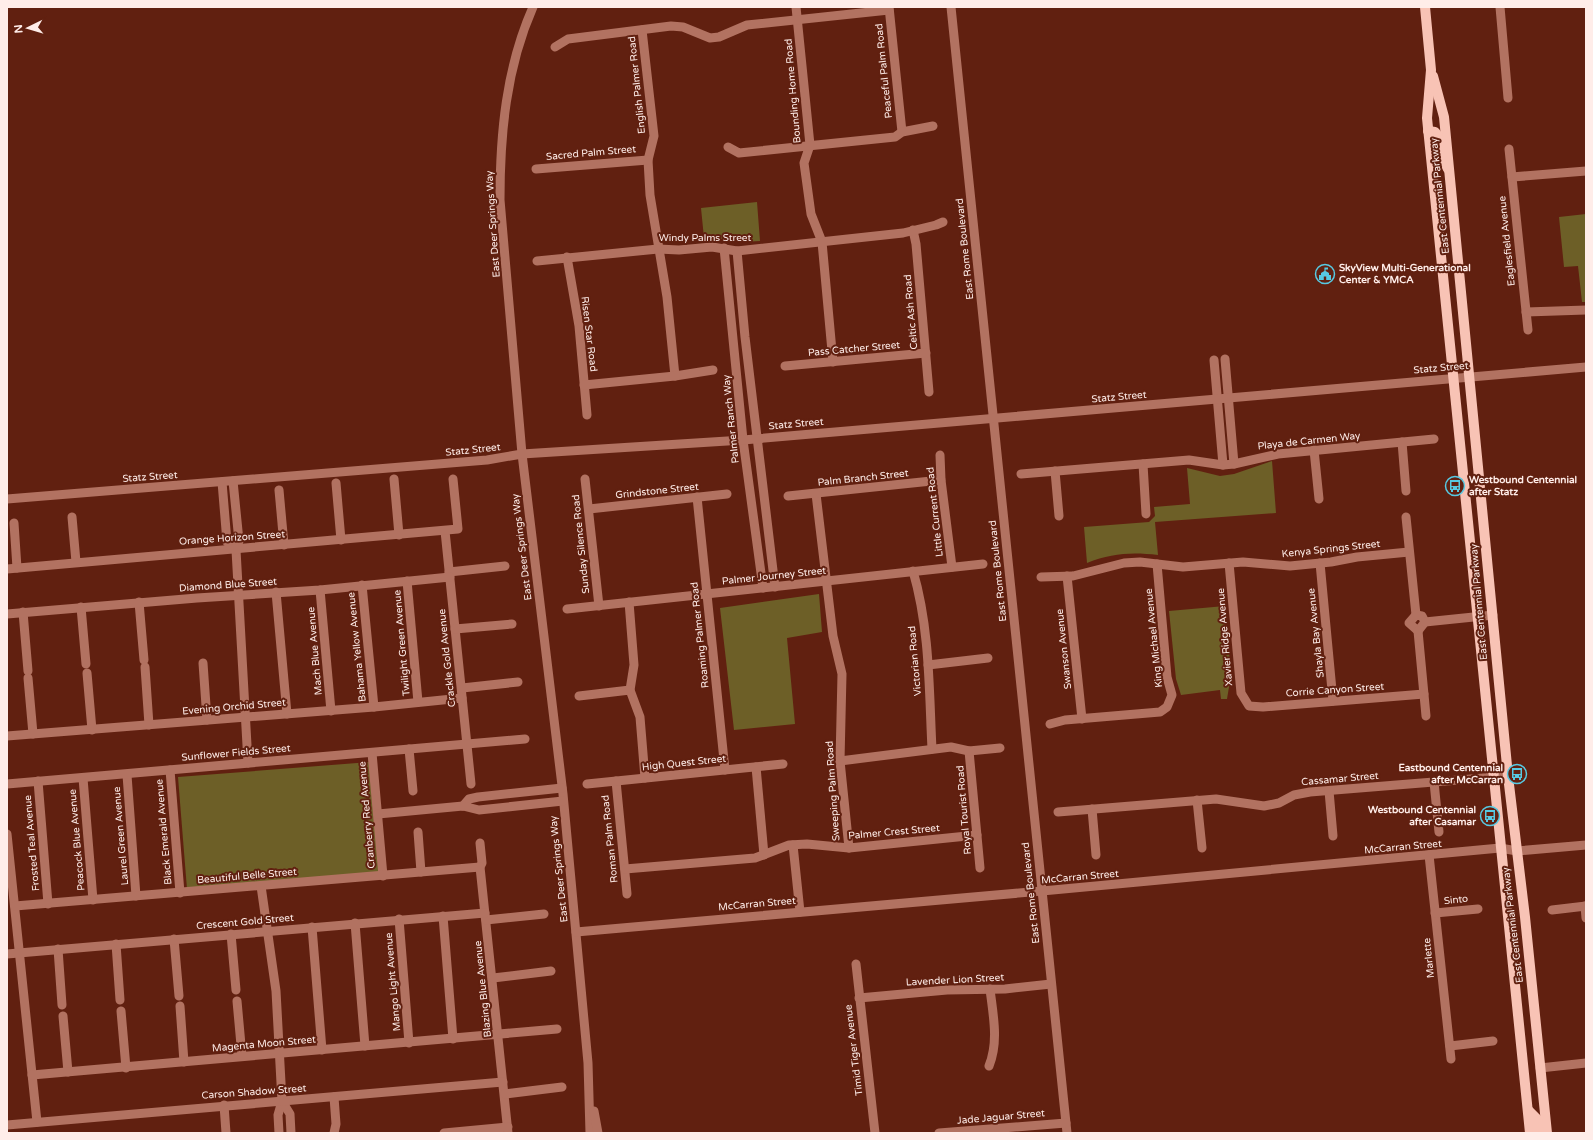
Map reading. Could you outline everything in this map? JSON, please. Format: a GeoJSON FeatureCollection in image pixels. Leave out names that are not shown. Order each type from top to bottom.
{"type":"FeatureCollection","features":[{"type":"Feature","properties":{"kind":"main road","name":"East Centennial Parkway"},"geometry":{"type":"LineString","coordinates":[[1425,7],[1431,70],[1444,117],[1508,776],[1547,1133]]}},
{"type":"Feature","properties":{"kind":"main road","name":"East Centennial Parkway"},"geometry":{"type":"LineString","coordinates":[[1431,70],[1427,118],[1428,131],[1530,1133]]}},
{"type":"Feature","properties":{"kind":"main road"},"geometry":{"type":"LineString","coordinates":[[1428,131],[1435,132],[1438,136],[1440,156],[1450,173]]}},
{"type":"Feature","properties":{"kind":"main road"},"geometry":{"type":"LineString","coordinates":[[1528,1110],[1537,1119],[1538,1133]]}},
{"type":"Feature","properties":{"kind":"street","name":"East Deer Springs Way"},"geometry":{"type":"LineString","coordinates":[[533,7],[517,52],[503,120],[500,158],[500,200],[522,454],[564,801],[590,1088],[598,1133]]}},
{"type":"Feature","properties":{"kind":"street","name":"Bounding Home Road"},"geometry":{"type":"LineString","coordinates":[[796,7],[810,145],[804,163],[811,214],[822,242],[833,362]]}},
{"type":"Feature","properties":{"kind":"street","name":"East Rome Boulevard"},"geometry":{"type":"LineString","coordinates":[[951,7],[1067,1133]]}},
{"type":"Feature","properties":{"kind":"street"},"geometry":{"type":"LineString","coordinates":[[1500,7],[1508,98]]}},
{"type":"Feature","properties":{"kind":"street"},"geometry":{"type":"LineString","coordinates":[[555,47],[568,39],[671,26],[683,27],[710,38],[719,37],[747,25],[889,9]]}},
{"type":"Feature","properties":{"kind":"street","name":"Peaceful Palm Road"},"geometry":{"type":"LineString","coordinates":[[889,9],[902,132]]}},
{"type":"Feature","properties":{"kind":"street","name":"English Palmer Road"},"geometry":{"type":"LineString","coordinates":[[642,30],[654,136],[648,160],[650,195],[667,297],[675,376]]}},
{"type":"Feature","properties":{"kind":"street"},"geometry":{"type":"LineString","coordinates":[[728,147],[739,153],[895,137],[902,132],[933,126]]}},
{"type":"Feature","properties":{"kind":"street","name":"Eaglesfield Avenue"},"geometry":{"type":"LineString","coordinates":[[1509,149],[1528,330]]}},
{"type":"Feature","properties":{"kind":"street","name":"Sacred Palm Street"},"geometry":{"type":"LineString","coordinates":[[536,169],[648,160]]}},
{"type":"Feature","properties":{"kind":"street"},"geometry":{"type":"LineString","coordinates":[[1512,177],[1586,171]]}},
{"type":"Feature","properties":{"kind":"street","name":"Windy Palms Street"},"geometry":{"type":"LineString","coordinates":[[537,261],[658,248],[680,250],[712,247],[737,251],[913,230],[943,222]]}},
{"type":"Feature","properties":{"kind":"street","name":"Celtic Ash Road"},"geometry":{"type":"LineString","coordinates":[[913,230],[916,244],[930,392]]}},
{"type":"Feature","properties":{"kind":"street","name":"Palmer Ranch Way"},"geometry":{"type":"LineString","coordinates":[[724,248],[743,440],[763,588]]}},
{"type":"Feature","properties":{"kind":"street"},"geometry":{"type":"LineString","coordinates":[[737,251],[757,439],[775,586]]}},
{"type":"Feature","properties":{"kind":"street","name":"Risen Star Road"},"geometry":{"type":"LineString","coordinates":[[567,257],[578,326],[587,414]]}},
{"type":"Feature","properties":{"kind":"street"},"geometry":{"type":"LineString","coordinates":[[1526,312],[1586,310]]}},
{"type":"Feature","properties":{"kind":"street","name":"Pass Catcher Street"},"geometry":{"type":"LineString","coordinates":[[785,366],[926,353]]}},
{"type":"Feature","properties":{"kind":"street"},"geometry":{"type":"LineString","coordinates":[[1225,359],[1234,464]]}},
{"type":"Feature","properties":{"kind":"street"},"geometry":{"type":"LineString","coordinates":[[1214,360],[1223,465]]}},
{"type":"Feature","properties":{"kind":"street","name":"Statz Street"},"geometry":{"type":"LineString","coordinates":[[7,499],[487,460],[522,454],[757,439],[1586,367]]}},
{"type":"Feature","properties":{"kind":"street"},"geometry":{"type":"LineString","coordinates":[[584,386],[675,376],[713,370]]}},
{"type":"Feature","properties":{"kind":"street","name":"Playa de Carmen Way"},"geometry":{"type":"LineString","coordinates":[[1021,474],[1189,460],[1223,465],[1234,464],[1269,455],[1434,439]]}},
{"type":"Feature","properties":{"kind":"street"},"geometry":{"type":"LineString","coordinates":[[1402,442],[1406,491]]}},
{"type":"Feature","properties":{"kind":"street"},"geometry":{"type":"LineString","coordinates":[[1314,450],[1319,499]]}},
{"type":"Feature","properties":{"kind":"street","name":"Little Current Road"},"geometry":{"type":"LineString","coordinates":[[940,455],[941,480],[952,567]]}},
{"type":"Feature","properties":{"kind":"street"},"geometry":{"type":"LineString","coordinates":[[1143,464],[1146,514]]}},
{"type":"Feature","properties":{"kind":"street"},"geometry":{"type":"LineString","coordinates":[[1056,471],[1059,516]]}},
{"type":"Feature","properties":{"kind":"street"},"geometry":{"type":"LineString","coordinates":[[394,478],[399,535]]}},
{"type":"Feature","properties":{"kind":"street","name":"Orange Horizon Street"},"geometry":{"type":"LineString","coordinates":[[7,568],[236,550],[458,529],[453,479]]}},
{"type":"Feature","properties":{"kind":"street","name":"Sunday Silence Road"},"geometry":{"type":"LineString","coordinates":[[585,479],[599,606]]}},
{"type":"Feature","properties":{"kind":"street","name":"Palm Branch Street"},"geometry":{"type":"LineString","coordinates":[[788,496],[941,480]]}},
{"type":"Feature","properties":{"kind":"street"},"geometry":{"type":"LineString","coordinates":[[233,481],[239,541],[236,550],[244,717],[248,763]]}},
{"type":"Feature","properties":{"kind":"street"},"geometry":{"type":"LineString","coordinates":[[222,482],[227,542],[236,550]]}},
{"type":"Feature","properties":{"kind":"street"},"geometry":{"type":"LineString","coordinates":[[336,483],[341,540]]}},
{"type":"Feature","properties":{"kind":"street"},"geometry":{"type":"LineString","coordinates":[[280,490],[284,545]]}},
{"type":"Feature","properties":{"kind":"street","name":"Grindstone Street"},"geometry":{"type":"LineString","coordinates":[[589,509],[727,494]]}},
{"type":"Feature","properties":{"kind":"street","name":"Sweeping Palm Road"},"geometry":{"type":"LineString","coordinates":[[816,494],[833,636],[842,674],[840,761],[849,848]]}},
{"type":"Feature","properties":{"kind":"street","name":"Roaming Palmer Road"},"geometry":{"type":"LineString","coordinates":[[697,497],[725,770]]}},
{"type":"Feature","properties":{"kind":"street"},"geometry":{"type":"LineString","coordinates":[[72,517],[76,562]]}},
{"type":"Feature","properties":{"kind":"street"},"geometry":{"type":"LineString","coordinates":[[1406,517],[1416,615],[1409,623],[1418,631],[1426,716]]}},
{"type":"Feature","properties":{"kind":"street"},"geometry":{"type":"LineString","coordinates":[[14,524],[17,568]]}},
{"type":"Feature","properties":{"kind":"street","name":"Crackle Gold Avenue"},"geometry":{"type":"LineString","coordinates":[[445,531],[471,784]]}},
{"type":"Feature","properties":{"kind":"street","name":"Kenya Springs Street"},"geometry":{"type":"LineString","coordinates":[[1041,577],[1067,576],[1124,563],[1140,562],[1183,567],[1243,562],[1290,566],[1320,564],[1357,556],[1410,552]]}},
{"type":"Feature","properties":{"kind":"street","name":"Xavier Ridge Avenue"},"geometry":{"type":"LineString","coordinates":[[1229,563],[1240,693],[1249,706]]}},
{"type":"Feature","properties":{"kind":"street","name":"Palmer Journey Street"},"geometry":{"type":"LineString","coordinates":[[567,609],[983,564]]}},
{"type":"Feature","properties":{"kind":"street","name":"King Michael Avenue"},"geometry":{"type":"LineString","coordinates":[[1082,719],[1160,712],[1167,707],[1172,695],[1167,677],[1157,564]]}},
{"type":"Feature","properties":{"kind":"street","name":"Shayla Bay Avenue"},"geometry":{"type":"LineString","coordinates":[[1320,564],[1333,701]]}},
{"type":"Feature","properties":{"kind":"street","name":"Diamond Blue Street"},"geometry":{"type":"LineString","coordinates":[[7,614],[139,602],[320,590],[407,581],[505,566]]}},
{"type":"Feature","properties":{"kind":"street","name":"Victorian Road"},"geometry":{"type":"LineString","coordinates":[[913,571],[921,597],[928,665],[932,749]]}},
{"type":"Feature","properties":{"kind":"street","name":"Swanson Avenue"},"geometry":{"type":"LineString","coordinates":[[1067,576],[1082,719]]}},
{"type":"Feature","properties":{"kind":"street","name":"Twilight Green Avenue"},"geometry":{"type":"LineString","coordinates":[[407,581],[418,702]]}},
{"type":"Feature","properties":{"kind":"street","name":"Bahama Yellow Avenue"},"geometry":{"type":"LineString","coordinates":[[362,585],[374,707]]}},
{"type":"Feature","properties":{"kind":"street","name":"Mach Blue Avenue"},"geometry":{"type":"LineString","coordinates":[[320,590],[331,711]]}},
{"type":"Feature","properties":{"kind":"street"},"geometry":{"type":"LineString","coordinates":[[276,592],[287,714]]}},
{"type":"Feature","properties":{"kind":"street"},"geometry":{"type":"LineString","coordinates":[[139,602],[149,725]]}},
{"type":"Feature","properties":{"kind":"street"},"geometry":{"type":"LineString","coordinates":[[629,602],[634,665],[630,690],[640,717],[645,778]]}},
{"type":"Feature","properties":{"kind":"street"},"geometry":{"type":"LineString","coordinates":[[81,607],[92,730]]}},
{"type":"Feature","properties":{"kind":"street"},"geometry":{"type":"LineString","coordinates":[[23,612],[33,734]]}},
{"type":"Feature","properties":{"kind":"street"},"geometry":{"type":"LineString","coordinates":[[1416,615],[1422,616],[1425,622]]}},
{"type":"Feature","properties":{"kind":"street"},"geometry":{"type":"LineString","coordinates":[[1418,631],[1425,622],[1493,615]]}},
{"type":"Feature","properties":{"kind":"street"},"geometry":{"type":"LineString","coordinates":[[455,629],[512,624]]}},
{"type":"Feature","properties":{"kind":"street"},"geometry":{"type":"LineString","coordinates":[[928,665],[988,658]]}},
{"type":"Feature","properties":{"kind":"street"},"geometry":{"type":"LineString","coordinates":[[203,663],[207,720]]}},
{"type":"Feature","properties":{"kind":"street"},"geometry":{"type":"LineString","coordinates":[[462,688],[518,682]]}},
{"type":"Feature","properties":{"kind":"street"},"geometry":{"type":"LineString","coordinates":[[579,696],[630,690]]}},
{"type":"Feature","properties":{"kind":"street","name":"Corrie Canyon Street"},"geometry":{"type":"LineString","coordinates":[[1249,706],[1263,707],[1424,694]]}},
{"type":"Feature","properties":{"kind":"street","name":"Evening Orchid Street"},"geometry":{"type":"LineString","coordinates":[[7,736],[331,711],[462,698]]}},
{"type":"Feature","properties":{"kind":"street"},"geometry":{"type":"LineString","coordinates":[[1050,724],[1082,719]]}},
{"type":"Feature","properties":{"kind":"street","name":"Sunflower Fields Street"},"geometry":{"type":"LineString","coordinates":[[7,784],[127,775],[524,739]]}},
{"type":"Feature","properties":{"kind":"street"},"geometry":{"type":"LineString","coordinates":[[840,761],[932,749],[958,747],[969,751],[1000,748]]}},
{"type":"Feature","properties":{"kind":"street"},"geometry":{"type":"LineString","coordinates":[[409,749],[413,791]]}},
{"type":"Feature","properties":{"kind":"street","name":"Royal Tourist Road"},"geometry":{"type":"LineString","coordinates":[[969,751],[980,868]]}},
{"type":"Feature","properties":{"kind":"street","name":"Cranberry Red Avenue"},"geometry":{"type":"LineString","coordinates":[[372,752],[383,876]]}},
{"type":"Feature","properties":{"kind":"street","name":"High Quest Street"},"geometry":{"type":"LineString","coordinates":[[587,784],[783,764]]}},
{"type":"Feature","properties":{"kind":"street"},"geometry":{"type":"LineString","coordinates":[[756,767],[764,855]]}},
{"type":"Feature","properties":{"kind":"street","name":"Black Emerald Avenue"},"geometry":{"type":"LineString","coordinates":[[170,770],[180,893]]}},
{"type":"Feature","properties":{"kind":"street","name":"Laurel Green Avenue"},"geometry":{"type":"LineString","coordinates":[[127,775],[136,896]]}},
{"type":"Feature","properties":{"kind":"street","name":"Cassamar Street"},"geometry":{"type":"LineString","coordinates":[[1058,812],[1216,799],[1264,806],[1279,803],[1300,794],[1508,776]]}},
{"type":"Feature","properties":{"kind":"street","name":"Peacock Blue Avenue"},"geometry":{"type":"LineString","coordinates":[[83,778],[93,900]]}},
{"type":"Feature","properties":{"kind":"street","name":"Frosted Teal Avenue"},"geometry":{"type":"LineString","coordinates":[[38,781],[48,904]]}},
{"type":"Feature","properties":{"kind":"street","name":"Roman Palm Road"},"geometry":{"type":"LineString","coordinates":[[616,781],[627,894]]}},
{"type":"Feature","properties":{"kind":"street"},"geometry":{"type":"LineString","coordinates":[[1434,782],[1439,832]]}},
{"type":"Feature","properties":{"kind":"street"},"geometry":{"type":"LineString","coordinates":[[463,806],[469,799],[478,797],[562,788]]}},
{"type":"Feature","properties":{"kind":"street"},"geometry":{"type":"LineString","coordinates":[[1329,791],[1333,836]]}},
{"type":"Feature","properties":{"kind":"street"},"geometry":{"type":"LineString","coordinates":[[1198,800],[1202,848]]}},
{"type":"Feature","properties":{"kind":"street"},"geometry":{"type":"LineString","coordinates":[[378,814],[463,806],[479,810],[564,801]]}},
{"type":"Feature","properties":{"kind":"street"},"geometry":{"type":"LineString","coordinates":[[1092,809],[1096,855]]}},
{"type":"Feature","properties":{"kind":"street"},"geometry":{"type":"LineString","coordinates":[[418,832],[421,872]]}},
{"type":"Feature","properties":{"kind":"street"},"geometry":{"type":"LineString","coordinates":[[7,834],[37,1122]]}},
{"type":"Feature","properties":{"kind":"street","name":"Palmer Crest Street"},"geometry":{"type":"LineString","coordinates":[[625,869],[755,858],[793,845],[825,844],[849,848],[977,835]]}},
{"type":"Feature","properties":{"kind":"street","name":"Blazing Blue Avenue"},"geometry":{"type":"LineString","coordinates":[[480,843],[482,863],[480,867],[508,1130]]}},
{"type":"Feature","properties":{"kind":"street"},"geometry":{"type":"LineString","coordinates":[[793,845],[800,912]]}},
{"type":"Feature","properties":{"kind":"street","name":"McCarran Street"},"geometry":{"type":"LineString","coordinates":[[576,932],[1042,891],[1500,848],[1516,852],[1586,846]]}},
{"type":"Feature","properties":{"kind":"street","name":"Marlette"},"geometry":{"type":"LineString","coordinates":[[1429,855],[1451,1059]]}},
{"type":"Feature","properties":{"kind":"street","name":"Beautiful Belle Street"},"geometry":{"type":"LineString","coordinates":[[15,906],[480,867]]}},
{"type":"Feature","properties":{"kind":"street"},"geometry":{"type":"LineString","coordinates":[[261,886],[266,931],[276,990],[282,1101],[278,1115],[279,1133]]}},
{"type":"Feature","properties":{"kind":"street"},"geometry":{"type":"LineString","coordinates":[[1552,910],[1585,906],[1586,918]]}},
{"type":"Feature","properties":{"kind":"street","name":"Sinto"},"geometry":{"type":"LineString","coordinates":[[1435,913],[1478,909]]}},
{"type":"Feature","properties":{"kind":"street","name":"Crescent Gold Street"},"geometry":{"type":"LineString","coordinates":[[7,954],[442,916],[544,914]]}},
{"type":"Feature","properties":{"kind":"street"},"geometry":{"type":"LineString","coordinates":[[442,916],[453,1039]]}},
{"type":"Feature","properties":{"kind":"street","name":"Mango Light Avenue"},"geometry":{"type":"LineString","coordinates":[[399,920],[409,1043]]}},
{"type":"Feature","properties":{"kind":"street"},"geometry":{"type":"LineString","coordinates":[[355,923],[365,1046]]}},
{"type":"Feature","properties":{"kind":"street"},"geometry":{"type":"LineString","coordinates":[[312,928],[322,1050]]}},
{"type":"Feature","properties":{"kind":"street"},"geometry":{"type":"LineString","coordinates":[[231,934],[236,990]]}},
{"type":"Feature","properties":{"kind":"street"},"geometry":{"type":"LineString","coordinates":[[174,939],[179,996]]}},
{"type":"Feature","properties":{"kind":"street"},"geometry":{"type":"LineString","coordinates":[[116,944],[120,1000]]}},
{"type":"Feature","properties":{"kind":"street"},"geometry":{"type":"LineString","coordinates":[[58,949],[62,1005]]}},
{"type":"Feature","properties":{"kind":"street","name":"Timid Tiger Avenue"},"geometry":{"type":"LineString","coordinates":[[856,964],[875,1133]]}},
{"type":"Feature","properties":{"kind":"street"},"geometry":{"type":"LineString","coordinates":[[493,978],[551,971]]}},
{"type":"Feature","properties":{"kind":"street","name":"Lavender Lion Street"},"geometry":{"type":"LineString","coordinates":[[860,998],[946,990],[990,989],[1052,984]]}},
{"type":"Feature","properties":{"kind":"street"},"geometry":{"type":"LineString","coordinates":[[989,1066],[993,1056],[995,1041],[990,989]]}},
{"type":"Feature","properties":{"kind":"street"},"geometry":{"type":"LineString","coordinates":[[237,1001],[242,1056]]}},
{"type":"Feature","properties":{"kind":"street"},"geometry":{"type":"LineString","coordinates":[[180,1006],[184,1062]]}},
{"type":"Feature","properties":{"kind":"street"},"geometry":{"type":"LineString","coordinates":[[121,1012],[126,1068]]}},
{"type":"Feature","properties":{"kind":"street"},"geometry":{"type":"LineString","coordinates":[[63,1016],[68,1072]]}},
{"type":"Feature","properties":{"kind":"street","name":"Magenta Moon Street"},"geometry":{"type":"LineString","coordinates":[[32,1075],[126,1068],[242,1056],[409,1043],[557,1029]]}},
{"type":"Feature","properties":{"kind":"street"},"geometry":{"type":"LineString","coordinates":[[1450,1046],[1493,1041]]}},
{"type":"Feature","properties":{"kind":"street"},"geometry":{"type":"LineString","coordinates":[[1540,1068],[1586,1063]]}},
{"type":"Feature","properties":{"kind":"street","name":"Carson Shadow Street"},"geometry":{"type":"LineString","coordinates":[[7,1125],[503,1082]]}},
{"type":"Feature","properties":{"kind":"street"},"geometry":{"type":"LineString","coordinates":[[505,1094],[562,1088]]}},
{"type":"Feature","properties":{"kind":"street","name":"East Deer Springs Way"},"geometry":{"type":"LineString","coordinates":[[590,1088],[590,1133]]}},
{"type":"Feature","properties":{"kind":"street"},"geometry":{"type":"LineString","coordinates":[[334,1097],[336,1124],[334,1133]]}},
{"type":"Feature","properties":{"kind":"street"},"geometry":{"type":"LineString","coordinates":[[282,1101],[290,1114],[291,1133]]}},
{"type":"Feature","properties":{"kind":"street"},"geometry":{"type":"LineString","coordinates":[[224,1105],[226,1133]]}},
{"type":"Feature","properties":{"kind":"street","name":"Jade Jaguar Street"},"geometry":{"type":"LineString","coordinates":[[939,1133],[1001,1131],[1066,1123]]}},
{"type":"Feature","properties":{"kind":"street"},"geometry":{"type":"LineString","coordinates":[[446,1133],[508,1130]]}},
{"type":"Feature","properties":{"kind":"shaded area"},"geometry":{"type":"Polygon","coordinates":[[[757,202],[760,241],[704,238],[701,208],[757,202]]]}},
{"type":"Feature","properties":{"kind":"shaded area"},"geometry":{"type":"Polygon","coordinates":[[[1586,214],[1586,302],[1582,302],[1578,266],[1564,267],[1559,217],[1586,214]]]}},
{"type":"Feature","properties":{"kind":"shaded area"},"geometry":{"type":"Polygon","coordinates":[[[1272,461],[1276,513],[1155,522],[1158,555],[1122,554],[1105,557],[1087,563],[1084,527],[1149,522],[1155,516],[1154,507],[1190,504],[1187,468],[1220,476],[1234,474],[1272,461]]]}},
{"type":"Feature","properties":{"kind":"shaded area"},"geometry":{"type":"Polygon","coordinates":[[[819,594],[822,632],[787,638],[795,724],[734,730],[720,608],[819,594]]]}},
{"type":"Feature","properties":{"kind":"shaded area"},"geometry":{"type":"Polygon","coordinates":[[[1225,606],[1231,675],[1227,699],[1221,699],[1220,690],[1181,695],[1176,679],[1169,611],[1225,606]]]}},
{"type":"Feature","properties":{"kind":"shaded area"},"geometry":{"type":"Polygon","coordinates":[[[370,762],[380,873],[187,889],[178,777],[370,762]]]}},
{"type":"Feature","properties":{"kind":"place","name":"SkyView Multi-Generational Center & YMCA"},"geometry":{"type":"Point","coordinates":[1325,274]}},
{"type":"Feature","properties":{"kind":"place","name":"Westbound Centennial after Statz"},"geometry":{"type":"Point","coordinates":[1455,486]}},
{"type":"Feature","properties":{"kind":"place","name":"Eastbound Centennial after McCarran"},"geometry":{"type":"Point","coordinates":[1517,774]}},
{"type":"Feature","properties":{"kind":"place","name":"Westbound Centennial after Casamar"},"geometry":{"type":"Point","coordinates":[1490,816]}}]}
